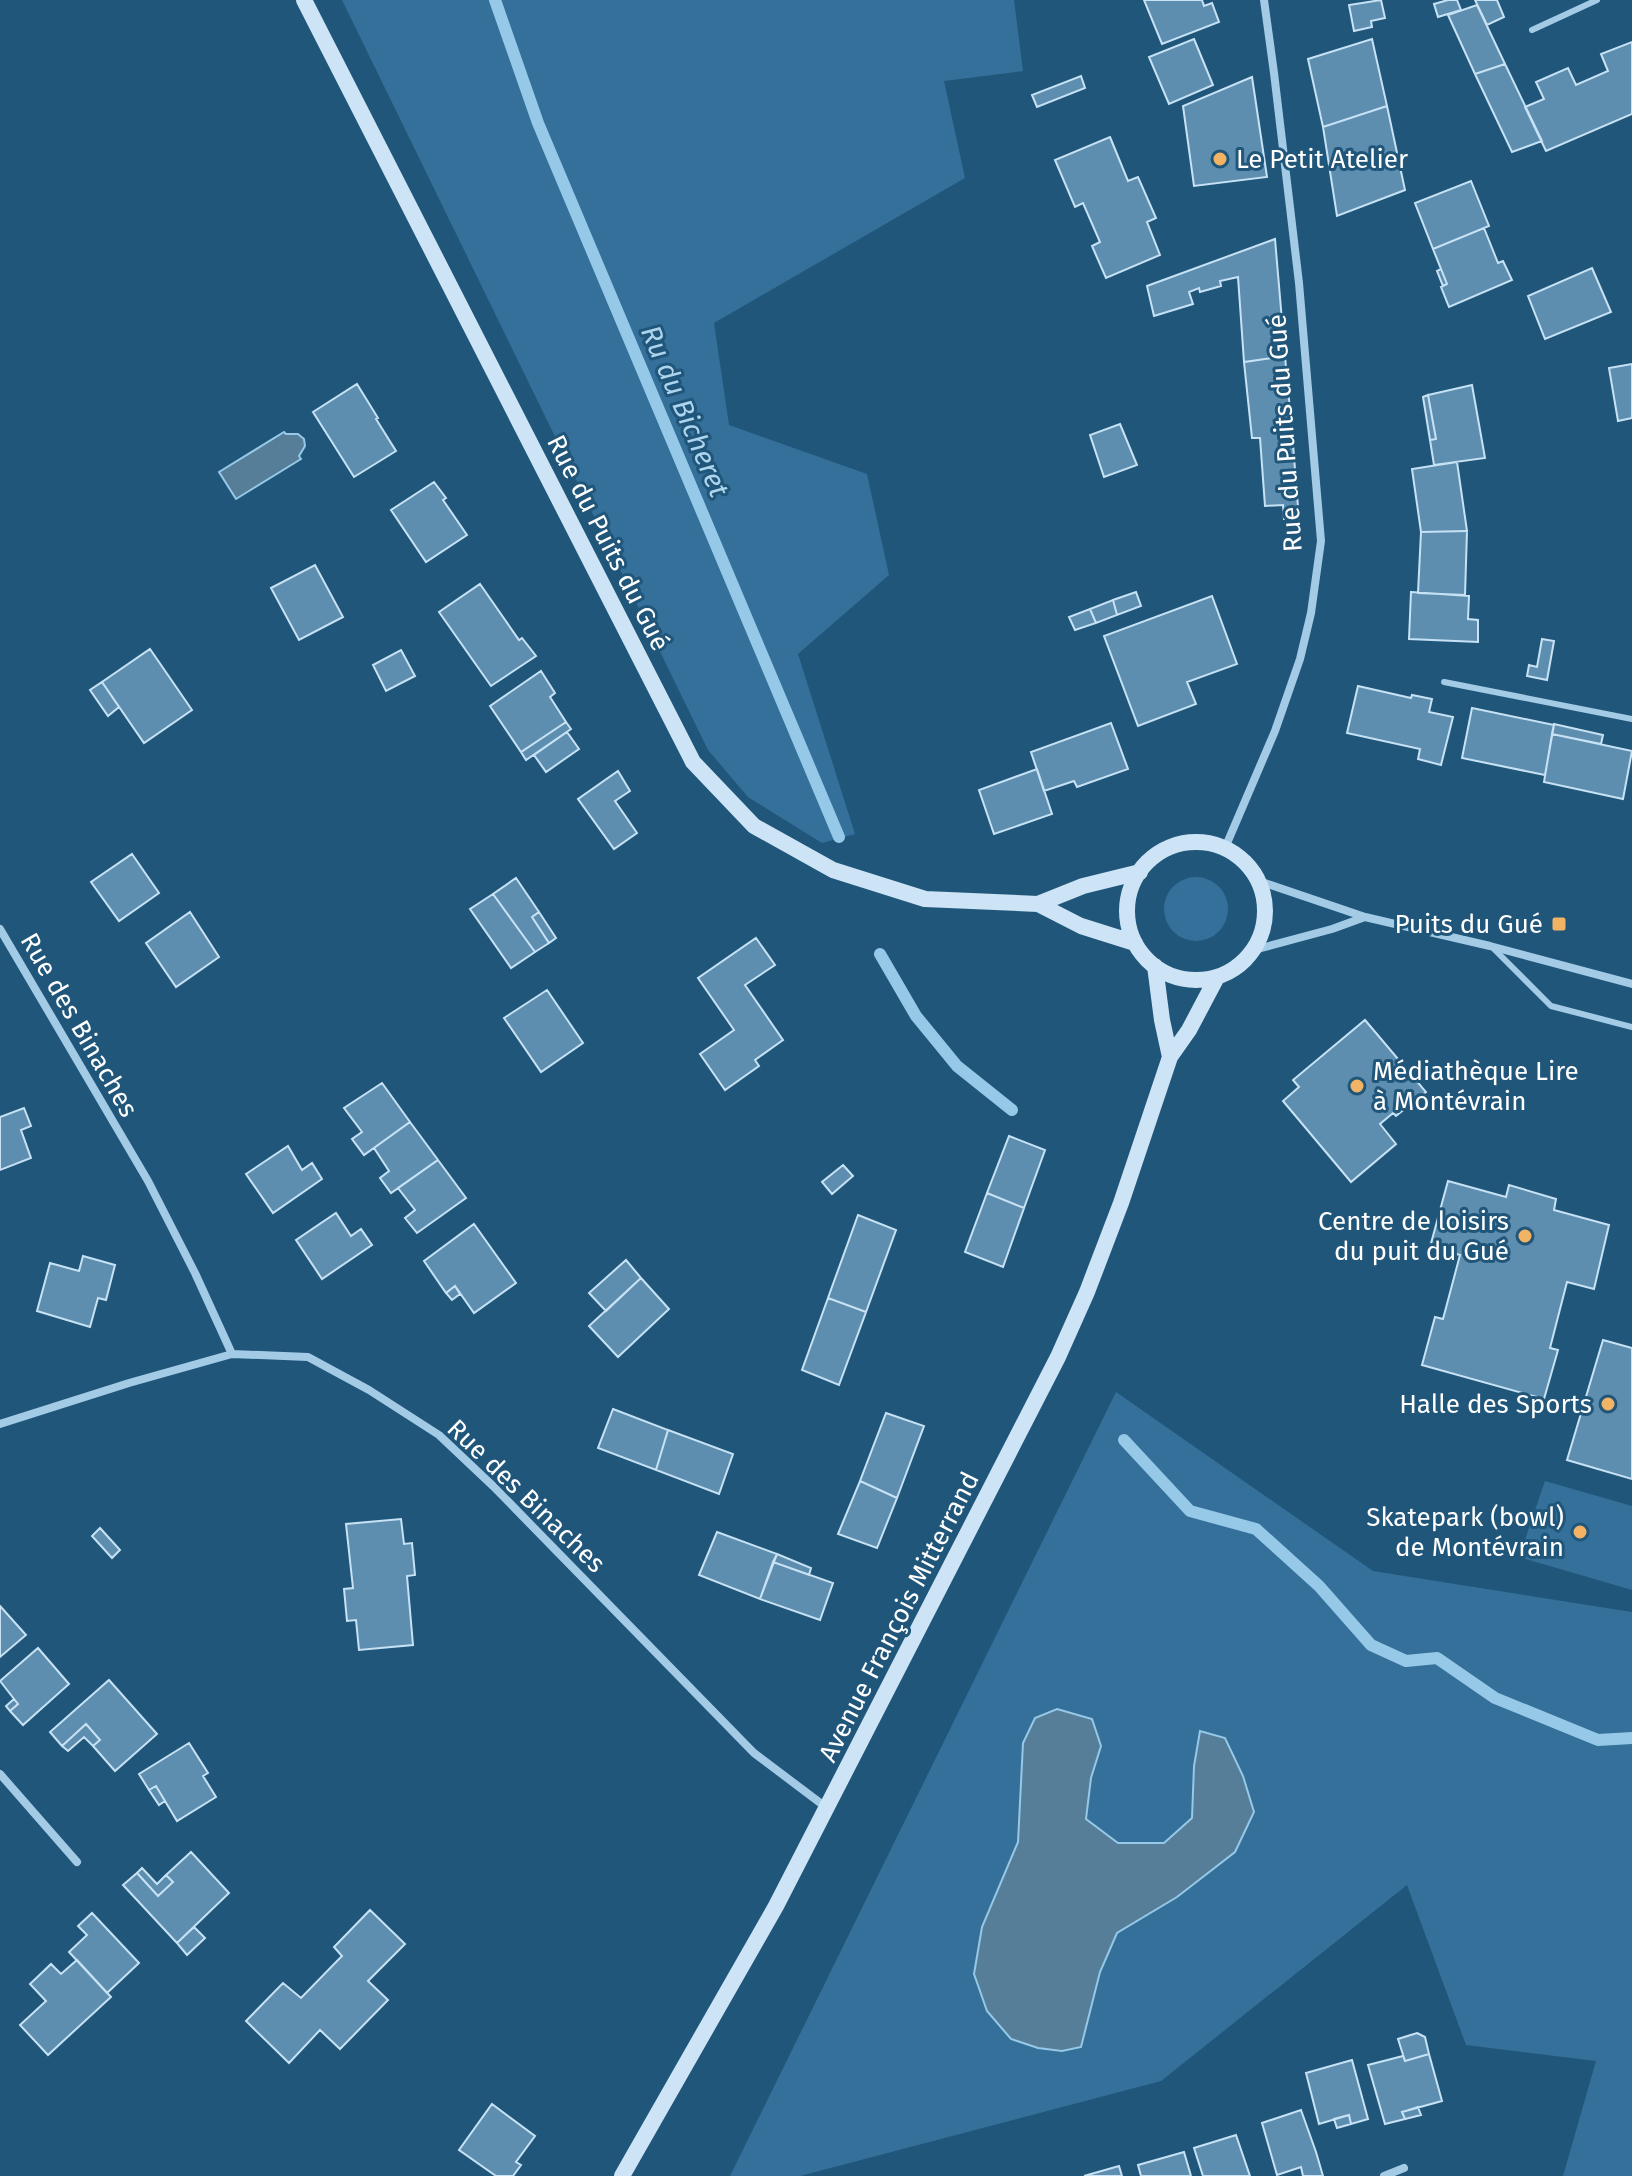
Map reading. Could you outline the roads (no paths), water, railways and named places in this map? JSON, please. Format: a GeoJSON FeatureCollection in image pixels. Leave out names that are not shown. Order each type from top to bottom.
{"type":"FeatureCollection","features":[{"type":"Feature","properties":{"kind":"main road","name":"Rue du Puits du Gué"},"geometry":{"type":"LineString","coordinates":[[304,0],[693,762],[754,826],[833,870],[925,899],[1038,904],[1083,886],[1140,872]]}},
{"type":"Feature","properties":{"kind":"main road"},"geometry":{"type":"LineString","coordinates":[[1187,842],[1225,848],[1245,862],[1259,881],[1264,898],[1265,916],[1254,950],[1238,967],[1217,977],[1201,980],[1169,975],[1144,956],[1135,943],[1127,906],[1131,888],[1153,857],[1169,847],[1187,842]]}},
{"type":"Feature","properties":{"kind":"main road","name":"Rue du Puits du Gué"},"geometry":{"type":"LineString","coordinates":[[1038,904],[1081,926],[1135,943]]}},
{"type":"Feature","properties":{"kind":"main road"},"geometry":{"type":"LineString","coordinates":[[1155,966],[1170,1057]]}},
{"type":"Feature","properties":{"kind":"main road","name":"Avenue François Mitterrand"},"geometry":{"type":"LineString","coordinates":[[622,2176],[776,1906],[1058,1357],[1121,1203],[1170,1057],[1189,1030],[1217,977]]}},
{"type":"Feature","properties":{"kind":"street","name":"Rue du Puits du Gué"},"geometry":{"type":"LineString","coordinates":[[1225,848],[1275,731],[1300,659],[1311,613],[1321,541],[1299,283],[1264,0]]}},
{"type":"Feature","properties":{"kind":"street"},"geometry":{"type":"LineString","coordinates":[[1259,881],[1365,917],[1632,984]]}},
{"type":"Feature","properties":{"kind":"street"},"geometry":{"type":"LineString","coordinates":[[1254,950],[1365,917]]}},
{"type":"Feature","properties":{"kind":"street","name":"Rue des Binaches"},"geometry":{"type":"LineString","coordinates":[[0,929],[148,1181],[232,1354],[308,1357],[369,1390],[439,1435],[493,1486],[754,1753],[827,1808]]}},
{"type":"Feature","properties":{"kind":"street"},"geometry":{"type":"LineString","coordinates":[[0,1424],[232,1354]]}},
{"type":"Feature","properties":{"kind":"street"},"geometry":{"type":"LineString","coordinates":[[0,1774],[77,1862]]}},
{"type":"Feature","properties":{"kind":"street"},"geometry":{"type":"LineString","coordinates":[[1384,2176],[1404,2168]]}},
{"type":"Feature","properties":{"kind":"lane"},"geometry":{"type":"LineString","coordinates":[[1532,30],[1597,0]]}},
{"type":"Feature","properties":{"kind":"lane"},"geometry":{"type":"LineString","coordinates":[[1444,682],[1632,719]]}},
{"type":"Feature","properties":{"kind":"lane"},"geometry":{"type":"LineString","coordinates":[[1490,946],[1551,1006],[1632,1027]]}},
{"type":"Feature","properties":{"kind":"waterway","name":"Ru du Bicheret"},"geometry":{"type":"LineString","coordinates":[[495,0],[538,123],[839,837]]}},
{"type":"Feature","properties":{"kind":"waterway","name":"Ru du Bicheret"},"geometry":{"type":"LineString","coordinates":[[880,954],[916,1016],[957,1066],[1012,1110]]}},
{"type":"Feature","properties":{"kind":"waterway","name":"Ru du Bicheret"},"geometry":{"type":"LineString","coordinates":[[1124,1440],[1190,1511],[1256,1529],[1319,1586],[1371,1645],[1406,1661],[1437,1658],[1495,1698],[1598,1740],[1632,1738]]}},
{"type":"Feature","properties":{"kind":"place","name":"Le Petit Atelier"},"geometry":{"type":"Point","coordinates":[1220,159]}},
{"type":"Feature","properties":{"kind":"place","name":"Puits du Gué"},"geometry":{"type":"Point","coordinates":[1559,924]}},
{"type":"Feature","properties":{"kind":"place","name":"Médiathèque Lire à Montévrain"},"geometry":{"type":"Point","coordinates":[1357,1086]}},
{"type":"Feature","properties":{"kind":"place","name":"Centre de loisirs du puit du Gué"},"geometry":{"type":"Point","coordinates":[1525,1236]}},
{"type":"Feature","properties":{"kind":"place","name":"Halle des Sports"},"geometry":{"type":"Point","coordinates":[1608,1404]}},
{"type":"Feature","properties":{"kind":"place","name":"Skatepark (bowl) de Montévrain"},"geometry":{"type":"Point","coordinates":[1580,1532]}}]}
